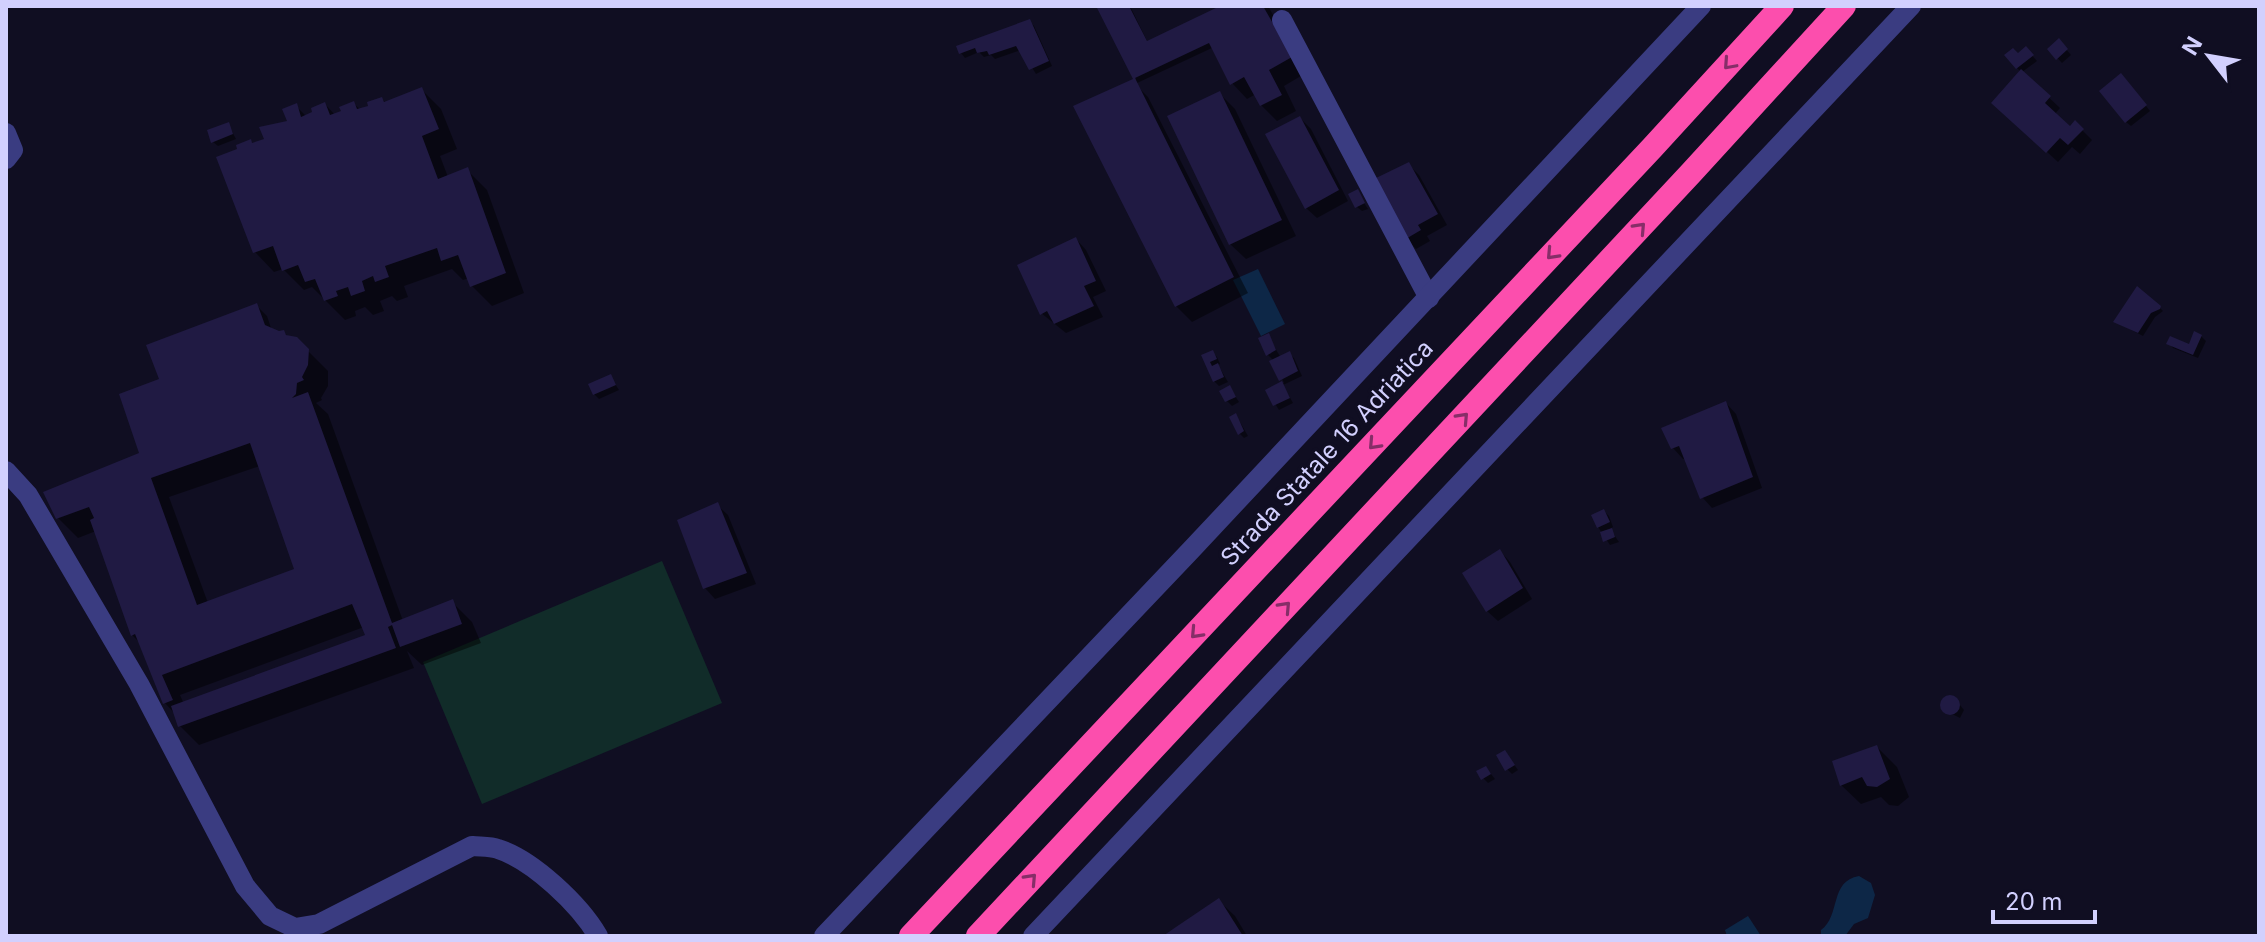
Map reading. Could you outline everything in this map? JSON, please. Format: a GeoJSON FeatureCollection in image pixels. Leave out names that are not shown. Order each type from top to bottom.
{"type":"FeatureCollection","features":[{"type":"Feature","properties":{"kind":"highway","name":"Strada Statale 16 Adriatica"},"geometry":{"type":"LineString","coordinates":[[911,936],[1782,6]]}},
{"type":"Feature","properties":{"kind":"highway"},"geometry":{"type":"LineString","coordinates":[[978,936],[1844,6]]}},
{"type":"Feature","properties":{"kind":"street"},"geometry":{"type":"LineString","coordinates":[[824,936],[1429,298],[1701,6]]}},
{"type":"Feature","properties":{"kind":"street"},"geometry":{"type":"LineString","coordinates":[[1033,936],[1911,6]]}},
{"type":"Feature","properties":{"kind":"street"},"geometry":{"type":"LineString","coordinates":[[1282,20],[1429,298]]}},
{"type":"Feature","properties":{"kind":"street"},"geometry":{"type":"LineString","coordinates":[[6,471],[36,508],[139,684],[245,886],[270,916],[295,928],[319,924],[472,846],[498,849],[532,868],[559,888],[589,921],[598,936]]}},
{"type":"Feature","properties":{"kind":"green space"},"geometry":{"type":"Polygon","coordinates":[[[662,561],[722,703],[482,804],[423,662],[662,561]]]}},
{"type":"Feature","properties":{"kind":"water"},"geometry":{"type":"Polygon","coordinates":[[[1258,269],[1285,324],[1261,336],[1233,280],[1258,269]]]}},
{"type":"Feature","properties":{"kind":"water"},"geometry":{"type":"Polygon","coordinates":[[[1859,876],[1871,883],[1875,895],[1868,918],[1854,924],[1845,936],[1821,936],[1843,885],[1859,876]]]}},
{"type":"Feature","properties":{"kind":"water"},"geometry":{"type":"Polygon","coordinates":[[[1748,916],[1761,936],[1727,936],[1725,930],[1748,916]]]}},
{"type":"Feature","properties":{"kind":"building"},"geometry":{"type":"Polygon","coordinates":[[[1096,6],[1129,6],[1147,41],[1220,6],[1263,6],[1292,57],[1269,70],[1282,95],[1260,106],[1244,77],[1230,85],[1209,43],[1135,78],[1234,277],[1175,307],[1073,106],[1133,79],[1096,6]]]}},
{"type":"Feature","properties":{"kind":"building"},"geometry":{"type":"Polygon","coordinates":[[[1030,19],[1049,61],[1029,70],[1016,46],[989,55],[987,51],[977,53],[975,48],[959,54],[956,46],[1030,19]]]}},
{"type":"Feature","properties":{"kind":"building"},"geometry":{"type":"Polygon","coordinates":[[[2059,38],[2068,49],[2056,60],[2047,49],[2059,38]]]}},
{"type":"Feature","properties":{"kind":"building"},"geometry":{"type":"Polygon","coordinates":[[[2026,46],[2034,55],[2016,69],[2004,55],[2013,48],[2018,53],[2026,46]]]}},
{"type":"Feature","properties":{"kind":"building"},"geometry":{"type":"Polygon","coordinates":[[[2021,69],[2051,96],[2045,103],[2070,126],[2075,120],[2084,129],[2068,145],[2060,138],[2046,153],[1991,103],[2021,69]]]}},
{"type":"Feature","properties":{"kind":"building"},"geometry":{"type":"Polygon","coordinates":[[[2121,73],[2147,105],[2125,123],[2099,91],[2121,73]]]}},
{"type":"Feature","properties":{"kind":"building"},"geometry":{"type":"Polygon","coordinates":[[[422,87],[439,129],[422,136],[438,179],[468,167],[506,273],[470,287],[458,255],[441,261],[437,248],[385,266],[389,277],[375,282],[373,276],[362,281],[365,291],[351,296],[348,287],[336,291],[338,296],[324,301],[315,279],[305,282],[298,265],[282,271],[273,246],[253,253],[216,157],[237,149],[236,145],[251,139],[252,143],[264,139],[259,127],[287,121],[282,109],[297,103],[301,117],[325,102],[330,115],[354,101],[357,109],[368,106],[367,102],[382,97],[384,102],[422,87]]]}},
{"type":"Feature","properties":{"kind":"building"},"geometry":{"type":"Polygon","coordinates":[[[1220,91],[1282,220],[1229,245],[1167,116],[1220,91]]]}},
{"type":"Feature","properties":{"kind":"building"},"geometry":{"type":"Polygon","coordinates":[[[1300,116],[1339,190],[1305,209],[1265,134],[1300,116]]]}},
{"type":"Feature","properties":{"kind":"building"},"geometry":{"type":"Polygon","coordinates":[[[229,122],[233,134],[211,143],[207,130],[229,122]]]}},
{"type":"Feature","properties":{"kind":"building"},"geometry":{"type":"Polygon","coordinates":[[[1409,162],[1438,214],[1418,225],[1421,230],[1404,240],[1374,179],[1409,162]]]}},
{"type":"Feature","properties":{"kind":"building"},"geometry":{"type":"Polygon","coordinates":[[[1358,189],[1365,203],[1355,208],[1348,194],[1358,189]]]}},
{"type":"Feature","properties":{"kind":"building"},"geometry":{"type":"Polygon","coordinates":[[[1076,237],[1096,281],[1084,286],[1094,306],[1054,324],[1047,311],[1040,315],[1017,265],[1076,237]]]}},
{"type":"Feature","properties":{"kind":"building"},"geometry":{"type":"Polygon","coordinates":[[[2137,286],[2161,306],[2151,313],[2138,333],[2113,322],[2137,286]]]}},
{"type":"Feature","properties":{"kind":"building"},"geometry":{"type":"Polygon","coordinates":[[[257,303],[265,325],[297,337],[309,349],[308,365],[302,377],[304,380],[297,383],[296,394],[292,398],[308,392],[392,623],[453,599],[462,624],[400,647],[392,625],[388,627],[396,648],[178,727],[171,706],[365,635],[352,604],[162,675],[173,700],[163,704],[135,634],[131,636],[90,520],[94,518],[89,507],[56,519],[43,492],[139,453],[119,394],[159,379],[146,345],[257,303]],[[250,443],[151,478],[197,605],[294,569],[250,443]]]}},
{"type":"Feature","properties":{"kind":"building"},"geometry":{"type":"Polygon","coordinates":[[[2194,331],[2202,335],[2193,355],[2166,344],[2170,336],[2189,344],[2194,331]]]}},
{"type":"Feature","properties":{"kind":"building"},"geometry":{"type":"Polygon","coordinates":[[[1269,333],[1276,350],[1266,356],[1258,338],[1269,333]]]}},
{"type":"Feature","properties":{"kind":"building"},"geometry":{"type":"Polygon","coordinates":[[[1213,350],[1217,359],[1210,362],[1212,366],[1218,363],[1224,377],[1213,382],[1201,355],[1213,350]]]}},
{"type":"Feature","properties":{"kind":"building"},"geometry":{"type":"Polygon","coordinates":[[[1290,351],[1298,371],[1279,381],[1269,361],[1290,351]]]}},
{"type":"Feature","properties":{"kind":"building"},"geometry":{"type":"Polygon","coordinates":[[[611,374],[616,385],[593,395],[588,384],[611,374]]]}},
{"type":"Feature","properties":{"kind":"building"},"geometry":{"type":"Polygon","coordinates":[[[1282,381],[1290,398],[1273,406],[1265,390],[1282,381]]]}},
{"type":"Feature","properties":{"kind":"building"},"geometry":{"type":"Polygon","coordinates":[[[1230,385],[1236,397],[1225,402],[1219,391],[1230,385]]]}},
{"type":"Feature","properties":{"kind":"building"},"geometry":{"type":"Polygon","coordinates":[[[1726,401],[1753,477],[1700,499],[1679,446],[1671,449],[1661,428],[1726,401]]]}},
{"type":"Feature","properties":{"kind":"building"},"geometry":{"type":"Polygon","coordinates":[[[1236,413],[1244,431],[1238,435],[1229,417],[1236,413]]]}},
{"type":"Feature","properties":{"kind":"building"},"geometry":{"type":"Polygon","coordinates":[[[718,502],[747,573],[703,589],[677,520],[718,502]]]}},
{"type":"Feature","properties":{"kind":"building"},"geometry":{"type":"Polygon","coordinates":[[[1604,509],[1610,522],[1597,528],[1591,515],[1604,509]]]}},
{"type":"Feature","properties":{"kind":"building"},"geometry":{"type":"Polygon","coordinates":[[[1612,528],[1615,537],[1603,542],[1600,532],[1612,528]]]}},
{"type":"Feature","properties":{"kind":"building"},"geometry":{"type":"Polygon","coordinates":[[[1500,549],[1523,588],[1486,612],[1462,573],[1500,549]]]}},
{"type":"Feature","properties":{"kind":"building"},"geometry":{"type":"Polygon","coordinates":[[[1950,695],[1957,698],[1960,705],[1957,712],[1950,715],[1943,712],[1940,705],[1943,698],[1950,695]]]}},
{"type":"Feature","properties":{"kind":"building"},"geometry":{"type":"Polygon","coordinates":[[[1877,745],[1890,779],[1877,787],[1867,786],[1862,777],[1840,786],[1832,761],[1877,745]]]}},
{"type":"Feature","properties":{"kind":"building"},"geometry":{"type":"Polygon","coordinates":[[[1505,750],[1515,765],[1505,771],[1496,755],[1505,750]]]}},
{"type":"Feature","properties":{"kind":"building"},"geometry":{"type":"Polygon","coordinates":[[[1486,766],[1491,774],[1481,780],[1476,771],[1486,766]]]}},
{"type":"Feature","properties":{"kind":"building"},"geometry":{"type":"Polygon","coordinates":[[[1219,898],[1243,936],[1163,936],[1176,927],[1219,898]]]}}]}
